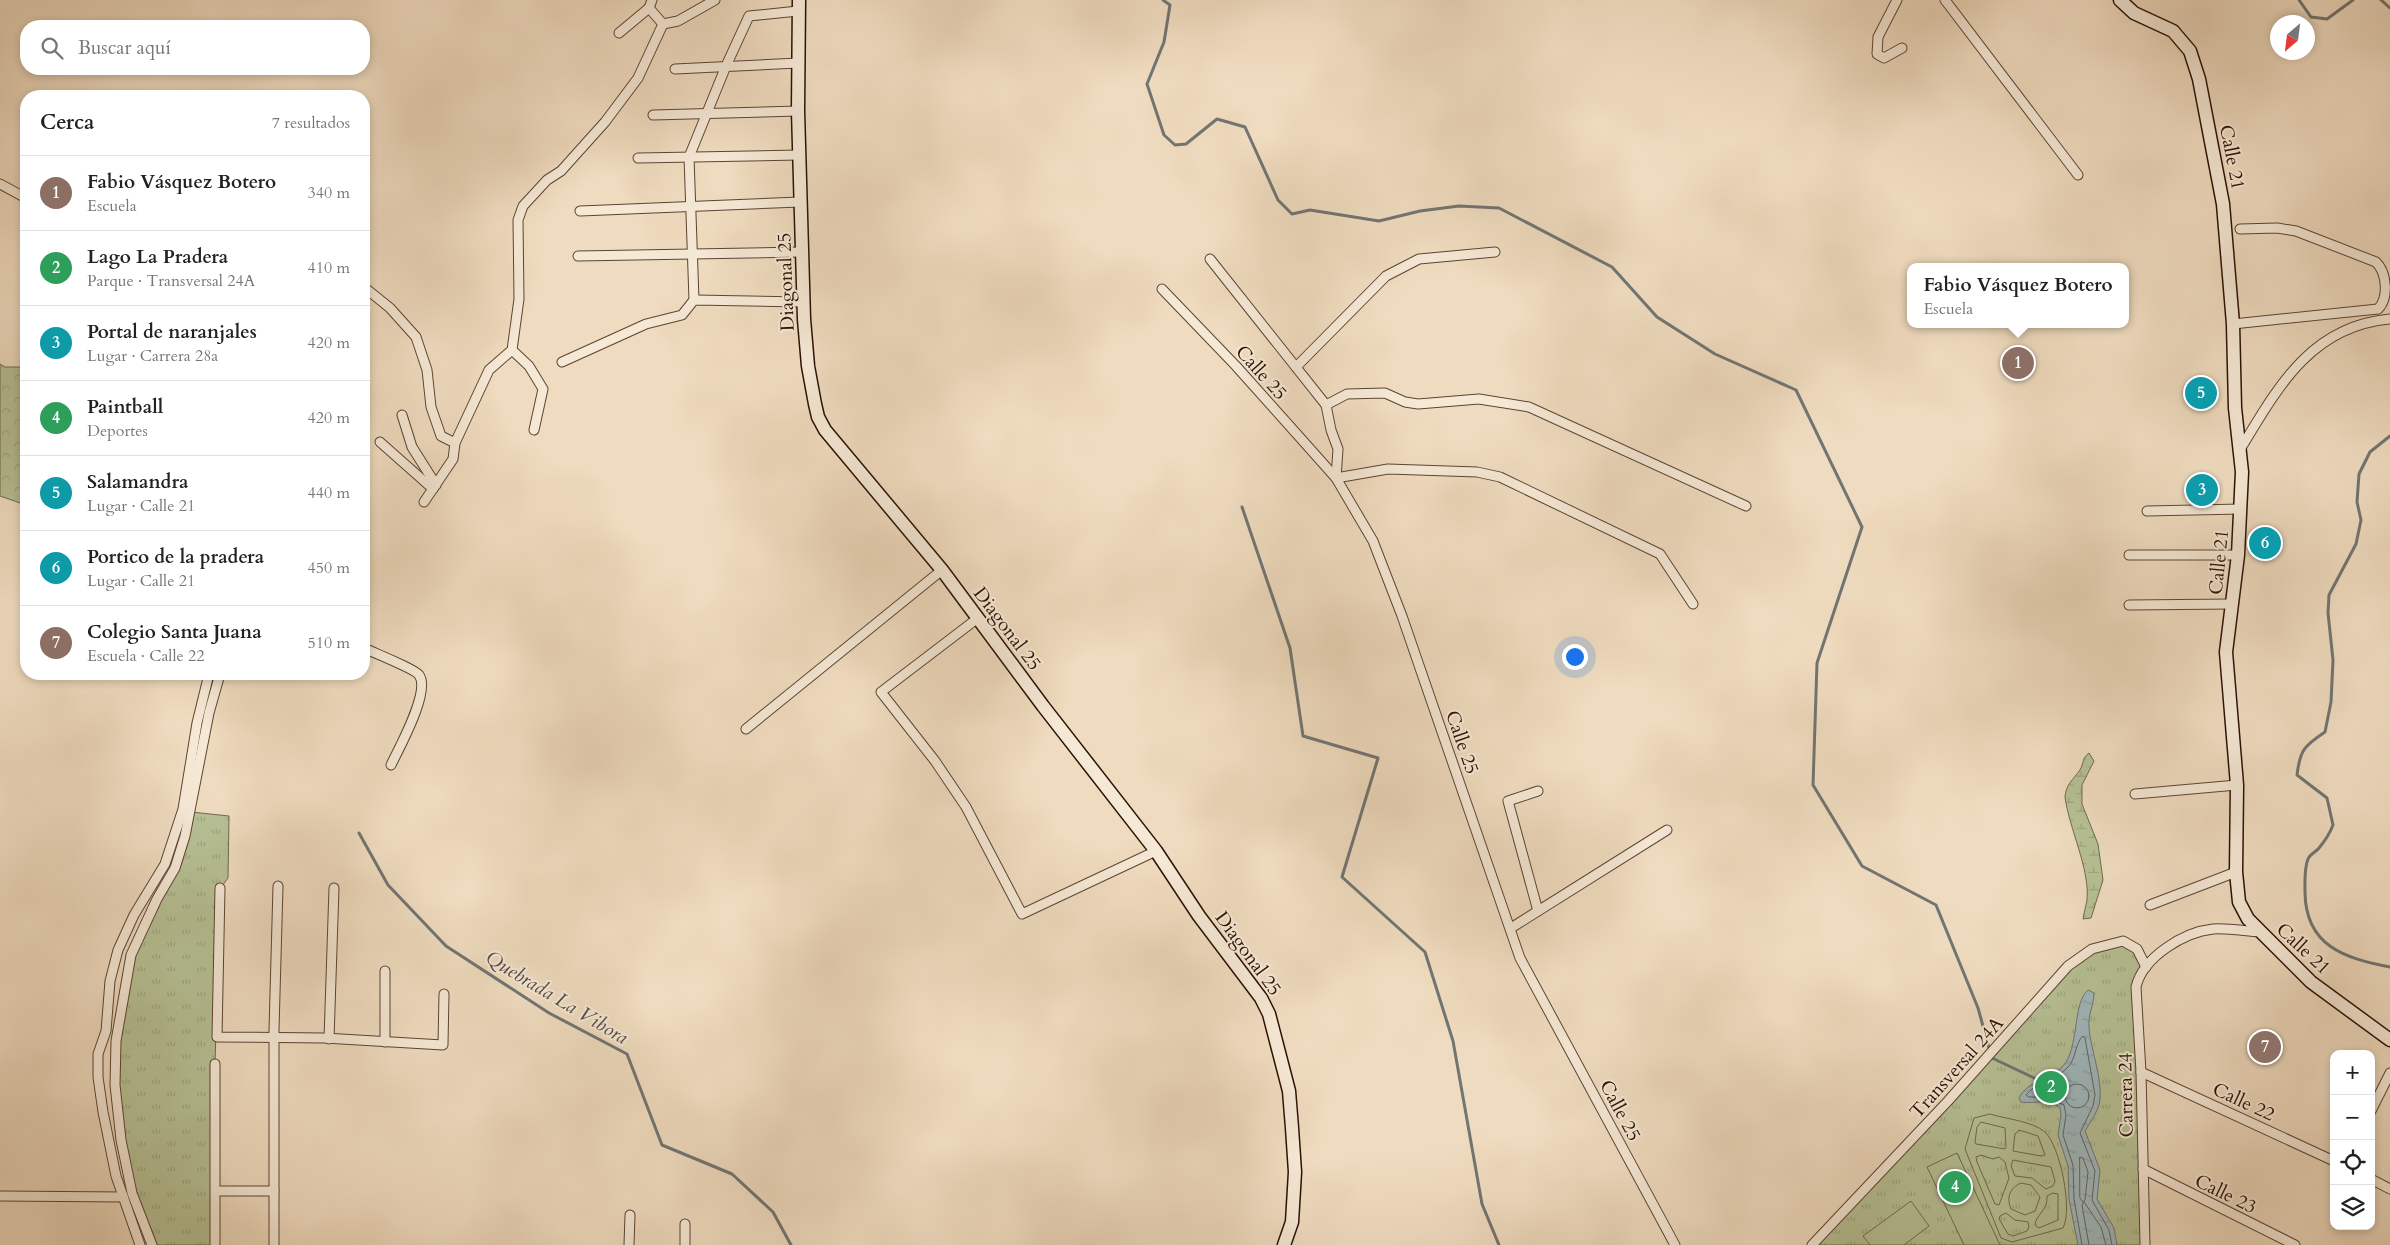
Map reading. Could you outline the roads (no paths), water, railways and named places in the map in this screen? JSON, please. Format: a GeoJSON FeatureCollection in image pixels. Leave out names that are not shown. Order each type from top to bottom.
{"type":"FeatureCollection","features":[{"type":"Feature","properties":{"kind":"street"},"geometry":{"type":"LineString","coordinates":[[663,24],[678,21],[716,0]]}},
{"type":"Feature","properties":{"kind":"street"},"geometry":{"type":"LineString","coordinates":[[1897,0],[1878,37],[1876,54],[1884,58],[1902,48]]}},
{"type":"Feature","properties":{"kind":"street"},"geometry":{"type":"LineString","coordinates":[[1944,0],[2078,175]]}},
{"type":"Feature","properties":{"kind":"street","name":"Calle 21"},"geometry":{"type":"LineString","coordinates":[[2120,0],[2134,13],[2173,31],[2190,51],[2199,79],[2223,204],[2233,324],[2235,408],[2241,448],[2241,510],[2238,554],[2226,652],[2236,785],[2236,872],[2239,902],[2248,919],[2311,982],[2390,1040]]}},
{"type":"Feature","properties":{"kind":"street"},"geometry":{"type":"LineString","coordinates":[[619,33],[651,4],[663,24]]}},
{"type":"Feature","properties":{"kind":"street"},"geometry":{"type":"LineString","coordinates":[[562,362],[646,324],[682,315],[694,300],[689,157],[726,66],[749,16],[798,6]]}},
{"type":"Feature","properties":{"kind":"street","name":"Diagonal 25"},"geometry":{"type":"LineString","coordinates":[[798,6],[798,111],[803,302],[808,366],[818,417],[825,430],[942,570],[1156,851],[1199,916],[1261,998],[1269,1014],[1289,1090],[1295,1172],[1292,1222],[1284,1245]]}},
{"type":"Feature","properties":{"kind":"street"},"geometry":{"type":"LineString","coordinates":[[424,502],[453,459],[455,443],[489,370],[512,350],[519,299],[518,220],[524,206],[547,180],[561,171],[605,122],[638,78],[663,24]]}},
{"type":"Feature","properties":{"kind":"street"},"geometry":{"type":"LineString","coordinates":[[675,69],[798,64]]}},
{"type":"Feature","properties":{"kind":"street"},"geometry":{"type":"LineString","coordinates":[[653,115],[798,111]]}},
{"type":"Feature","properties":{"kind":"street"},"geometry":{"type":"LineString","coordinates":[[638,158],[799,155]]}},
{"type":"Feature","properties":{"kind":"street"},"geometry":{"type":"LineString","coordinates":[[0,184],[20,195]]}},
{"type":"Feature","properties":{"kind":"street"},"geometry":{"type":"LineString","coordinates":[[580,211],[800,202]]}},
{"type":"Feature","properties":{"kind":"street"},"geometry":{"type":"LineString","coordinates":[[2233,324],[2378,310],[2384,303],[2385,298],[2382,268],[2376,262],[2296,231],[2277,228],[2240,229]]}},
{"type":"Feature","properties":{"kind":"street"},"geometry":{"type":"LineString","coordinates":[[578,256],[692,252],[802,252]]}},
{"type":"Feature","properties":{"kind":"street"},"geometry":{"type":"LineString","coordinates":[[1296,367],[1386,276],[1419,259],[1495,252]]}},
{"type":"Feature","properties":{"kind":"street"},"geometry":{"type":"LineString","coordinates":[[1210,259],[1326,405],[1331,430],[1338,449],[1336,478],[1388,469],[1477,472],[1500,477],[1660,554],[1693,604]]}},
{"type":"Feature","properties":{"kind":"street","name":"Calle 25"},"geometry":{"type":"LineString","coordinates":[[1162,289],[1236,366],[1336,478],[1373,541],[1405,626],[1520,958],[1675,1245]]}},
{"type":"Feature","properties":{"kind":"street"},"geometry":{"type":"LineString","coordinates":[[370,292],[390,308],[416,337],[427,370],[430,407],[441,436],[455,443]]}},
{"type":"Feature","properties":{"kind":"street"},"geometry":{"type":"LineString","coordinates":[[694,300],[803,302]]}},
{"type":"Feature","properties":{"kind":"street"},"geometry":{"type":"LineString","coordinates":[[2241,448],[2290,371],[2321,344],[2351,326],[2390,319]]}},
{"type":"Feature","properties":{"kind":"street"},"geometry":{"type":"LineString","coordinates":[[512,350],[530,366],[543,389],[534,430]]}},
{"type":"Feature","properties":{"kind":"street"},"geometry":{"type":"LineString","coordinates":[[1326,405],[1347,394],[1385,392],[1405,402],[1418,404],[1479,399],[1529,407],[1746,506]]}},
{"type":"Feature","properties":{"kind":"street"},"geometry":{"type":"LineString","coordinates":[[402,415],[412,447],[434,487]]}},
{"type":"Feature","properties":{"kind":"street"},"geometry":{"type":"LineString","coordinates":[[380,442],[434,487]]}},
{"type":"Feature","properties":{"kind":"street"},"geometry":{"type":"LineString","coordinates":[[2147,511],[2241,510]]}},
{"type":"Feature","properties":{"kind":"street"},"geometry":{"type":"LineString","coordinates":[[2129,555],[2238,554]]}},
{"type":"Feature","properties":{"kind":"street"},"geometry":{"type":"LineString","coordinates":[[746,730],[942,570]]}},
{"type":"Feature","properties":{"kind":"street"},"geometry":{"type":"LineString","coordinates":[[2129,605],[2232,604]]}},
{"type":"Feature","properties":{"kind":"street"},"geometry":{"type":"LineString","coordinates":[[978,618],[881,692],[935,761],[966,807],[1022,914],[1156,851]]}},
{"type":"Feature","properties":{"kind":"street"},"geometry":{"type":"LineString","coordinates":[[370,651],[419,674],[423,684],[420,700],[391,765]]}},
{"type":"Feature","properties":{"kind":"street"},"geometry":{"type":"LineString","coordinates":[[140,1245],[123,1197],[103,1112],[98,1077],[98,1054],[102,1044],[114,966],[134,915],[165,864],[176,834],[183,809],[196,723],[207,680]]}},
{"type":"Feature","properties":{"kind":"street"},"geometry":{"type":"LineString","coordinates":[[152,1245],[132,1193],[121,1140],[116,1085],[116,1045],[131,955],[148,916],[175,868],[185,836],[209,713],[218,680]]}},
{"type":"Feature","properties":{"kind":"street"},"geometry":{"type":"LineString","coordinates":[[2135,794],[2236,785]]}},
{"type":"Feature","properties":{"kind":"street"},"geometry":{"type":"LineString","coordinates":[[1538,791],[1508,801],[1538,910]]}},
{"type":"Feature","properties":{"kind":"street"},"geometry":{"type":"LineString","coordinates":[[1511,928],[1667,830]]}},
{"type":"Feature","properties":{"kind":"street"},"geometry":{"type":"LineString","coordinates":[[2150,905],[2236,872]]}},
{"type":"Feature","properties":{"kind":"street"},"geometry":{"type":"LineString","coordinates":[[274,1245],[274,1039],[278,886]]}},
{"type":"Feature","properties":{"kind":"street"},"geometry":{"type":"LineString","coordinates":[[220,888],[217,1037],[329,1039],[443,1045],[444,994]]}},
{"type":"Feature","properties":{"kind":"street"},"geometry":{"type":"LineString","coordinates":[[329,1039],[334,888]]}},
{"type":"Feature","properties":{"kind":"street"},"geometry":{"type":"LineString","coordinates":[[134,915],[148,916]]}},
{"type":"Feature","properties":{"kind":"street"},"geometry":{"type":"LineString","coordinates":[[2146,967],[2158,955],[2192,933],[2212,929],[2260,932]]}},
{"type":"Feature","properties":{"kind":"street","name":"Transversal 24A"},"geometry":{"type":"LineString","coordinates":[[1812,1245],[1948,1102],[2068,966],[2092,949],[2105,944],[2123,941],[2137,949],[2146,967]]}},
{"type":"Feature","properties":{"kind":"street","name":"Carrera 24"},"geometry":{"type":"LineString","coordinates":[[2145,1245],[2141,1072],[2136,987],[2138,978],[2146,967]]}},
{"type":"Feature","properties":{"kind":"street"},"geometry":{"type":"LineString","coordinates":[[385,971],[385,1042]]}},
{"type":"Feature","properties":{"kind":"street"},"geometry":{"type":"LineString","coordinates":[[102,1044],[107,1042],[116,1045]]}},
{"type":"Feature","properties":{"kind":"street"},"geometry":{"type":"LineString","coordinates":[[215,1245],[216,1064]]}},
{"type":"Feature","properties":{"kind":"street","name":"Calle 22"},"geometry":{"type":"LineString","coordinates":[[2141,1072],[2330,1159]]}},
{"type":"Feature","properties":{"kind":"street"},"geometry":{"type":"LineString","coordinates":[[2375,1103],[2390,1074]]}},
{"type":"Feature","properties":{"kind":"street","name":"Calle 23"},"geometry":{"type":"LineString","coordinates":[[2142,1169],[2295,1245]]}},
{"type":"Feature","properties":{"kind":"street"},"geometry":{"type":"LineString","coordinates":[[2375,1181],[2390,1189]]}},
{"type":"Feature","properties":{"kind":"street"},"geometry":{"type":"LineString","coordinates":[[216,1191],[274,1191]]}},
{"type":"Feature","properties":{"kind":"street"},"geometry":{"type":"LineString","coordinates":[[0,1196],[123,1197]]}},
{"type":"Feature","properties":{"kind":"street"},"geometry":{"type":"LineString","coordinates":[[629,1245],[630,1215]]}},
{"type":"Feature","properties":{"kind":"street"},"geometry":{"type":"LineString","coordinates":[[685,1224],[685,1245]]}},
{"type":"Feature","properties":{"kind":"water"},"geometry":{"type":"Polygon","coordinates":[[[2088,990],[2094,993],[2089,1027],[2099,1079],[2100,1099],[2097,1111],[2085,1131],[2100,1170],[2097,1199],[2114,1228],[2117,1245],[2078,1245],[2069,1199],[2068,1166],[2058,1135],[2061,1115],[2060,1108],[2046,1102],[2021,1102],[2019,1098],[2029,1086],[2055,1072],[2066,1062],[2073,1044],[2080,1004],[2088,990]]]}},
{"type":"Feature","properties":{"kind":"waterway"},"geometry":{"type":"LineString","coordinates":[[1163,0],[1170,5],[1164,42],[1147,84],[1164,135],[1175,145],[1186,144],[1217,119],[1245,127],[1278,200],[1292,214],[1310,210],[1379,221],[1420,211],[1459,206],[1499,208],[1612,267],[1657,317],[1715,354],[1796,390],[1862,527],[1817,663],[1813,785],[1862,866],[1936,905],[1978,1008],[1989,1048]]}},
{"type":"Feature","properties":{"kind":"waterway"},"geometry":{"type":"LineString","coordinates":[[2299,0],[2311,17],[2327,19],[2353,0]]}},
{"type":"Feature","properties":{"kind":"waterway"},"geometry":{"type":"LineString","coordinates":[[2381,0],[2390,8]]}},
{"type":"Feature","properties":{"kind":"waterway"},"geometry":{"type":"LineString","coordinates":[[2390,436],[2370,452],[2359,474],[2357,502],[2361,520],[2356,544],[2329,595],[2328,613],[2333,660],[2331,702],[2325,732],[2304,749],[2297,775],[2327,798],[2333,825],[2323,843],[2309,857],[2306,867],[2305,893],[2307,911],[2312,926],[2320,937],[2343,954],[2390,967]]}},
{"type":"Feature","properties":{"kind":"waterway"},"geometry":{"type":"LineString","coordinates":[[1242,507],[1290,648],[1303,736],[1378,758],[1342,877],[1425,952],[1453,1041],[1482,1204],[1499,1245]]}},
{"type":"Feature","properties":{"kind":"waterway","name":"Quebrada La Vibora"},"geometry":{"type":"LineString","coordinates":[[359,833],[388,885],[446,946],[549,1013],[627,1054],[662,1145],[732,1174],[773,1212],[791,1245]]}},
{"type":"Feature","properties":{"kind":"waterway"},"geometry":{"type":"LineString","coordinates":[[1992,1058],[2045,1083]]}},
{"type":"Feature","properties":{"kind":"place","name":"Fabio Vásquez Botero"},"geometry":{"type":"Point","coordinates":[2018,363]}},
{"type":"Feature","properties":{"kind":"place","name":"Salamandra"},"geometry":{"type":"Point","coordinates":[2201,393]}},
{"type":"Feature","properties":{"kind":"place","name":"Portal de naranjales"},"geometry":{"type":"Point","coordinates":[2202,490]}},
{"type":"Feature","properties":{"kind":"place","name":"Portico de la pradera"},"geometry":{"type":"Point","coordinates":[2265,543]}},
{"type":"Feature","properties":{"kind":"place","name":"Colegio Santa Juana"},"geometry":{"type":"Point","coordinates":[2265,1047]}},
{"type":"Feature","properties":{"kind":"place","name":"Lago La Pradera"},"geometry":{"type":"Point","coordinates":[2051,1087]}},
{"type":"Feature","properties":{"kind":"place","name":"Paintball"},"geometry":{"type":"Point","coordinates":[1955,1187]}}]}
